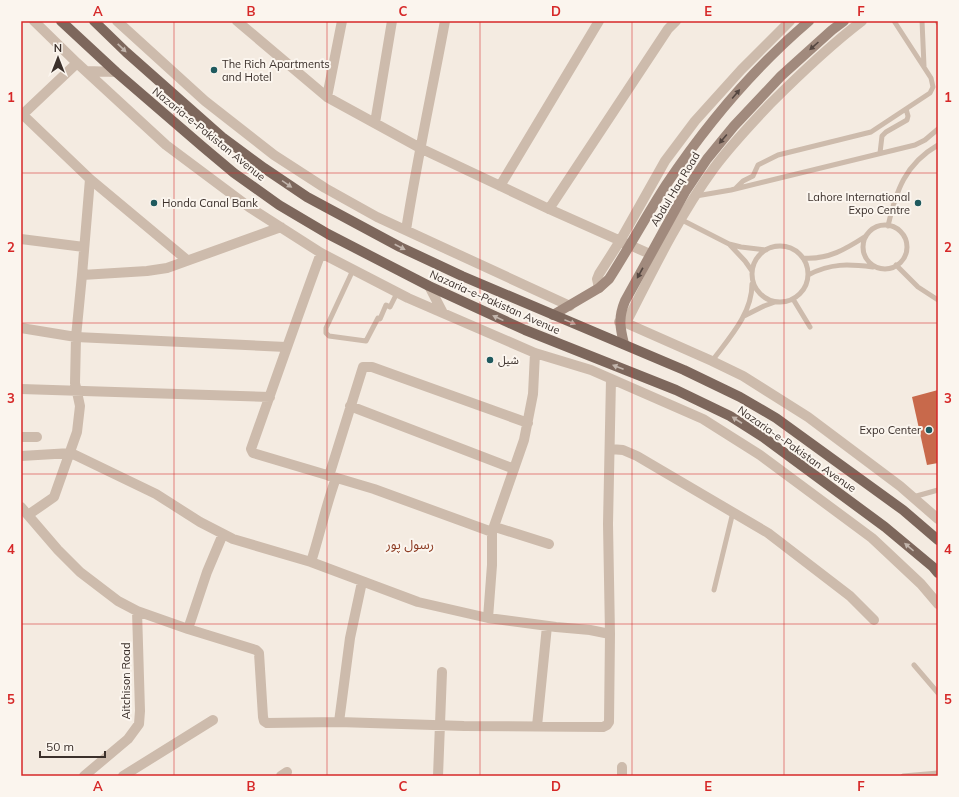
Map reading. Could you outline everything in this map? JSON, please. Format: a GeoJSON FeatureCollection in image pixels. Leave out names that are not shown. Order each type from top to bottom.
{"type":"FeatureCollection","features":[{"type":"Feature","properties":{"kind":"main road","name":"Nazaria-e-Pakistan Avenue"},"geometry":{"type":"LineString","coordinates":[[60,21],[116,72],[234,173],[279,205],[328,234],[429,286],[525,330],[676,390],[730,416],[763,437],[885,526],[938,573]]}},
{"type":"Feature","properties":{"kind":"main road","name":"Nazaria-e-Pakistan Avenue"},"geometry":{"type":"LineString","coordinates":[[94,21],[126,52],[222,137],[264,168],[308,197],[400,247],[462,276],[624,344],[733,393],[776,418],[903,510],[938,540]]}},
{"type":"Feature","properties":{"kind":"main road","name":"Abdul Haq Road"},"geometry":{"type":"LineString","coordinates":[[553,315],[599,288],[609,279],[625,242],[701,135],[761,65],[809,21]]}},
{"type":"Feature","properties":{"kind":"main road","name":"Abdul Haq Road"},"geometry":{"type":"LineString","coordinates":[[624,344],[621,311],[625,301],[650,254],[676,216],[685,192],[707,159],[739,120],[781,76],[844,21]]}},
{"type":"Feature","properties":{"kind":"street"},"geometry":{"type":"LineString","coordinates":[[34,21],[166,145],[250,207],[321,253],[397,293],[535,353],[578,365],[703,419],[760,455],[872,538],[921,584],[938,604]]}},
{"type":"Feature","properties":{"kind":"street"},"geometry":{"type":"LineString","coordinates":[[117,21],[205,100],[274,155],[325,188],[377,217],[570,306]]}},
{"type":"Feature","properties":{"kind":"street"},"geometry":{"type":"LineString","coordinates":[[238,21],[327,97],[422,148],[500,186],[650,254]]}},
{"type":"Feature","properties":{"kind":"street"},"geometry":{"type":"LineString","coordinates":[[327,97],[342,21]]}},
{"type":"Feature","properties":{"kind":"street"},"geometry":{"type":"LineString","coordinates":[[374,123],[392,21]]}},
{"type":"Feature","properties":{"kind":"street"},"geometry":{"type":"LineString","coordinates":[[406,230],[411,194],[422,148],[445,21]]}},
{"type":"Feature","properties":{"kind":"street"},"geometry":{"type":"LineString","coordinates":[[500,186],[599,21]]}},
{"type":"Feature","properties":{"kind":"street"},"geometry":{"type":"LineString","coordinates":[[549,209],[665,25],[676,21]]}},
{"type":"Feature","properties":{"kind":"street"},"geometry":{"type":"LineString","coordinates":[[862,21],[837,40],[788,86],[741,135],[714,167],[695,196],[676,216],[623,322],[743,376],[808,418],[913,497],[938,519]]}},
{"type":"Feature","properties":{"kind":"street"},"geometry":{"type":"LineString","coordinates":[[625,242],[665,161],[695,121],[787,22]]}},
{"type":"Feature","properties":{"kind":"street"},"geometry":{"type":"LineString","coordinates":[[77,63],[22,114],[90,179],[187,260]]}},
{"type":"Feature","properties":{"kind":"street"},"geometry":{"type":"LineString","coordinates":[[87,71],[116,72]]}},
{"type":"Feature","properties":{"kind":"street"},"geometry":{"type":"LineString","coordinates":[[264,168],[274,155]]}},
{"type":"Feature","properties":{"kind":"street"},"geometry":{"type":"LineString","coordinates":[[28,515],[54,497],[71,453],[77,432],[80,406],[75,382],[76,337],[90,179]]}},
{"type":"Feature","properties":{"kind":"street"},"geometry":{"type":"LineString","coordinates":[[685,192],[695,196]]}},
{"type":"Feature","properties":{"kind":"street"},"geometry":{"type":"LineString","coordinates":[[82,275],[147,271],[167,268],[281,227]]}},
{"type":"Feature","properties":{"kind":"street"},"geometry":{"type":"LineString","coordinates":[[21,239],[84,247]]}},
{"type":"Feature","properties":{"kind":"street"},"geometry":{"type":"LineString","coordinates":[[321,253],[286,347],[270,397],[253,442],[251,452],[374,488],[494,530],[549,544]]}},
{"type":"Feature","properties":{"kind":"street"},"geometry":{"type":"LineString","coordinates":[[429,286],[443,313]]}},
{"type":"Feature","properties":{"kind":"street"},"geometry":{"type":"LineString","coordinates":[[21,328],[76,337],[286,347]]}},
{"type":"Feature","properties":{"kind":"street"},"geometry":{"type":"LineString","coordinates":[[488,618],[494,530],[524,440],[528,423],[533,394],[535,353]]}},
{"type":"Feature","properties":{"kind":"street"},"geometry":{"type":"LineString","coordinates":[[578,365],[583,354]]}},
{"type":"Feature","properties":{"kind":"street"},"geometry":{"type":"LineString","coordinates":[[311,562],[322,527],[350,406],[363,367],[372,367],[528,423]]}},
{"type":"Feature","properties":{"kind":"street"},"geometry":{"type":"LineString","coordinates":[[21,507],[58,550],[80,572],[118,602],[137,611],[188,629],[256,650],[259,653],[264,721],[267,723],[339,722],[439,725],[603,726],[607,725],[609,722],[610,634],[608,524],[611,379]]}},
{"type":"Feature","properties":{"kind":"street"},"geometry":{"type":"LineString","coordinates":[[21,389],[270,397]]}},
{"type":"Feature","properties":{"kind":"street"},"geometry":{"type":"LineString","coordinates":[[350,406],[514,469]]}},
{"type":"Feature","properties":{"kind":"street"},"geometry":{"type":"LineString","coordinates":[[21,437],[37,437]]}},
{"type":"Feature","properties":{"kind":"street"},"geometry":{"type":"LineString","coordinates":[[610,449],[623,450],[637,456],[768,533],[850,596],[874,620]]}},
{"type":"Feature","properties":{"kind":"street"},"geometry":{"type":"LineString","coordinates":[[21,456],[71,453],[156,494],[200,522],[233,539],[311,562],[418,602],[488,618],[590,630],[610,634]]}},
{"type":"Feature","properties":{"kind":"street"},"geometry":{"type":"LineString","coordinates":[[188,629],[207,572],[223,534]]}},
{"type":"Feature","properties":{"kind":"street"},"geometry":{"type":"LineString","coordinates":[[339,722],[350,638],[362,582]]}},
{"type":"Feature","properties":{"kind":"street","name":"Aitchison Road"},"geometry":{"type":"LineString","coordinates":[[84,776],[128,739],[139,724],[140,711],[137,611]]}},
{"type":"Feature","properties":{"kind":"street"},"geometry":{"type":"LineString","coordinates":[[537,726],[547,626]]}},
{"type":"Feature","properties":{"kind":"street"},"geometry":{"type":"LineString","coordinates":[[438,776],[442,672]]}},
{"type":"Feature","properties":{"kind":"street"},"geometry":{"type":"LineString","coordinates":[[123,776],[213,720]]}},
{"type":"Feature","properties":{"kind":"lane"},"geometry":{"type":"LineString","coordinates":[[736,188],[743,181],[753,176],[758,165],[778,154],[871,132],[932,91],[933,82],[894,21]]}},
{"type":"Feature","properties":{"kind":"lane"},"geometry":{"type":"LineString","coordinates":[[922,21],[924,67]]}},
{"type":"Feature","properties":{"kind":"lane"},"geometry":{"type":"LineString","coordinates":[[880,153],[883,134],[907,120],[908,116],[906,109]]}},
{"type":"Feature","properties":{"kind":"lane"},"geometry":{"type":"LineString","coordinates":[[695,196],[736,188],[915,145],[925,140],[938,129]]}},
{"type":"Feature","properties":{"kind":"lane"},"geometry":{"type":"LineString","coordinates":[[925,140],[931,149]]}},
{"type":"Feature","properties":{"kind":"lane"},"geometry":{"type":"LineString","coordinates":[[888,226],[898,190],[905,176],[914,163],[938,145]]}},
{"type":"Feature","properties":{"kind":"lane"},"geometry":{"type":"LineString","coordinates":[[676,216],[729,244],[766,250]]}},
{"type":"Feature","properties":{"kind":"lane"},"geometry":{"type":"LineString","coordinates":[[803,258],[814,259],[829,256],[866,235],[876,227],[888,226],[898,230],[905,240],[906,251],[904,257],[896,265],[886,269],[853,265],[832,266],[823,268],[808,275]]}},
{"type":"Feature","properties":{"kind":"lane"},"geometry":{"type":"LineString","coordinates":[[866,235],[864,241],[864,253],[870,263],[876,267]]}},
{"type":"Feature","properties":{"kind":"lane"},"geometry":{"type":"LineString","coordinates":[[729,244],[752,271]]}},
{"type":"Feature","properties":{"kind":"lane"},"geometry":{"type":"LineString","coordinates":[[712,361],[744,317],[751,299],[752,271],[758,257],[766,250],[776,246],[786,247],[796,251],[803,258],[808,269],[807,281],[802,292],[793,299],[775,302],[759,308],[744,317]]}},
{"type":"Feature","properties":{"kind":"lane"},"geometry":{"type":"LineString","coordinates":[[896,265],[918,287],[938,300]]}},
{"type":"Feature","properties":{"kind":"lane"},"geometry":{"type":"LineString","coordinates":[[353,270],[326,328],[326,333],[329,336],[366,341],[378,318],[380,319],[386,305],[390,307],[397,293]]}},
{"type":"Feature","properties":{"kind":"lane"},"geometry":{"type":"LineString","coordinates":[[752,281],[764,298],[775,302]]}},
{"type":"Feature","properties":{"kind":"lane"},"geometry":{"type":"LineString","coordinates":[[793,299],[810,327]]}},
{"type":"Feature","properties":{"kind":"lane"},"geometry":{"type":"LineString","coordinates":[[913,497],[938,490]]}},
{"type":"Feature","properties":{"kind":"lane"},"geometry":{"type":"LineString","coordinates":[[714,590],[733,512]]}},
{"type":"Feature","properties":{"kind":"lane"},"geometry":{"type":"LineString","coordinates":[[914,665],[938,693]]}},
{"type":"Feature","properties":{"kind":"lane"},"geometry":{"type":"LineString","coordinates":[[903,776],[938,773]]}},
{"type":"Feature","properties":{"kind":"building","name":"Expo Center"},"geometry":{"type":"Polygon","coordinates":[[[938,390],[938,463],[927,465],[912,397],[938,390]]]}},
{"type":"Feature","properties":{"kind":"place","name":"The Rich Apartments and Hotel"},"geometry":{"type":"Point","coordinates":[214,70]}},
{"type":"Feature","properties":{"kind":"place","name":"Honda Canal Bank"},"geometry":{"type":"Point","coordinates":[154,203]}},
{"type":"Feature","properties":{"kind":"place","name":"Lahore International Expo Centre"},"geometry":{"type":"Point","coordinates":[918,203]}},
{"type":"Feature","properties":{"kind":"place","name":"شیل"},"geometry":{"type":"Point","coordinates":[490,360]}},
{"type":"Feature","properties":{"kind":"place","name":"Expo Center"},"geometry":{"type":"Point","coordinates":[929,430]}},
{"type":"Feature","properties":{"kind":"district","name":"رسول پور"},"geometry":{"type":"Point","coordinates":[410,544]}}]}
